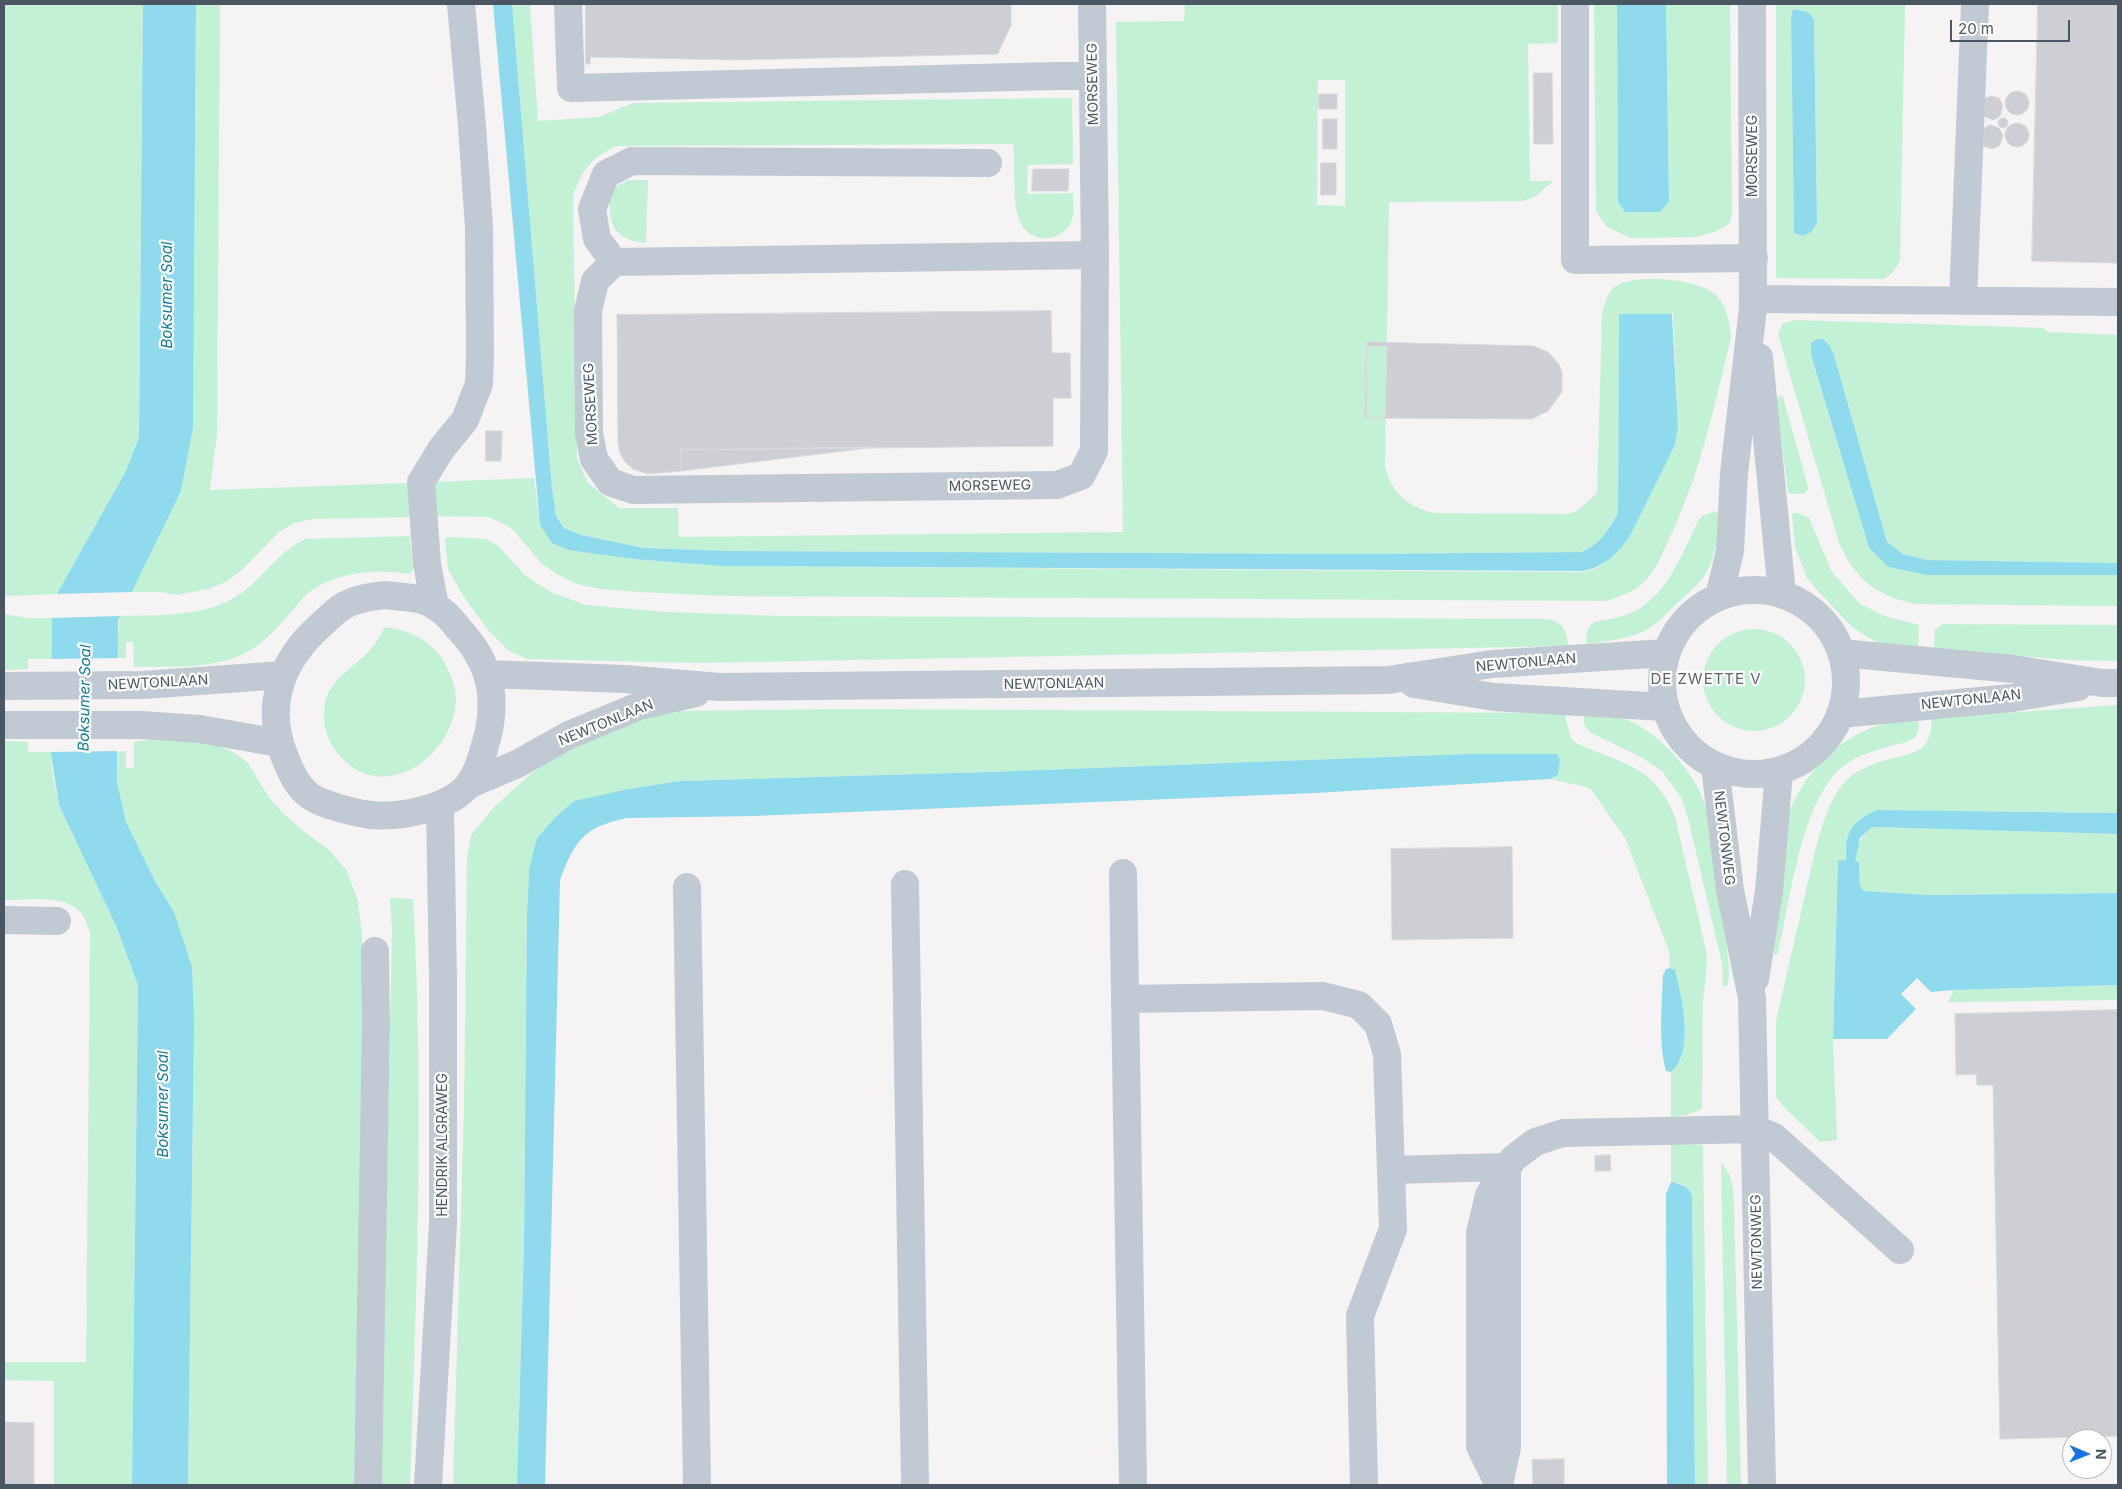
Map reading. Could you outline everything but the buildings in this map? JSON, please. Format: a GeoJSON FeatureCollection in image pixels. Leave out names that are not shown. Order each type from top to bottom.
{"type":"FeatureCollection","features":[{"type":"Feature","properties":{"kind":"street"},"geometry":{"type":"LineString","coordinates":[[435,606],[427,564],[421,482],[442,448],[465,420],[478,384],[480,354],[479,228],[461,4]]}},
{"type":"Feature","properties":{"kind":"street"},"geometry":{"type":"LineString","coordinates":[[568,4],[571,88],[1093,76]]}},
{"type":"Feature","properties":{"kind":"street","name":"MORSEWEG"},"geometry":{"type":"LineString","coordinates":[[614,262],[595,281],[588,311],[589,433],[594,459],[610,482],[633,490],[1057,485],[1081,476],[1094,451],[1095,255],[1092,4]]}},
{"type":"Feature","properties":{"kind":"street"},"geometry":{"type":"LineString","coordinates":[[1575,4],[1575,260],[1754,258]]}},
{"type":"Feature","properties":{"kind":"street","name":"MORSEWEG"},"geometry":{"type":"LineString","coordinates":[[1719,597],[1730,551],[1734,473],[1753,304],[1752,4]]}},
{"type":"Feature","properties":{"kind":"street"},"geometry":{"type":"LineString","coordinates":[[1963,300],[1975,4]]}},
{"type":"Feature","properties":{"kind":"street"},"geometry":{"type":"LineString","coordinates":[[988,163],[632,161],[606,174],[592,209],[597,239],[614,262],[1095,255]]}},
{"type":"Feature","properties":{"kind":"street"},"geometry":{"type":"LineString","coordinates":[[1753,304],[1963,300],[2118,302]]}},
{"type":"Feature","properties":{"kind":"street","name":"MORSEWEG"},"geometry":{"type":"LineString","coordinates":[[1753,304],[1767,421],[1782,594]]}},
{"type":"Feature","properties":{"kind":"street"},"geometry":{"type":"LineString","coordinates":[[1750,590],[1782,594],[1808,607],[1828,628],[1842,653],[1846,684],[1840,714],[1827,740],[1805,760],[1779,772],[1746,775],[1715,766],[1693,752],[1687,745],[1676,732],[1665,707],[1661,680],[1666,653],[1678,630],[1696,610],[1719,597],[1750,590]]}},
{"type":"Feature","properties":{"kind":"street"},"geometry":{"type":"LineString","coordinates":[[440,805],[405,813],[372,815],[347,810],[311,797],[301,787],[289,767],[279,743],[276,719],[282,675],[300,646],[344,606],[361,598],[385,595],[409,597],[435,606],[473,644],[488,674],[492,705],[488,735],[470,784]]}},
{"type":"Feature","properties":{"kind":"street","name":"NEWTONLAAN"},"geometry":{"type":"LineString","coordinates":[[488,674],[625,678],[720,687],[1388,680],[1492,664],[1666,653]]}},
{"type":"Feature","properties":{"kind":"street","name":"NEWTONLAAN"},"geometry":{"type":"LineString","coordinates":[[1842,653],[2013,669],[2110,683]]}},
{"type":"Feature","properties":{"kind":"street","name":"NEWTONLAAN"},"geometry":{"type":"LineString","coordinates":[[16,686],[131,685],[282,675]]}},
{"type":"Feature","properties":{"kind":"street","name":"NEWTONLAAN"},"geometry":{"type":"LineString","coordinates":[[1388,680],[1494,696],[1665,707]]}},
{"type":"Feature","properties":{"kind":"street","name":"NEWTONLAAN"},"geometry":{"type":"LineString","coordinates":[[1840,714],[2012,698],[2110,683]]}},
{"type":"Feature","properties":{"kind":"street","name":"NEWTONLAAN"},"geometry":{"type":"LineString","coordinates":[[440,805],[470,784],[517,764],[569,734],[639,706],[720,687]]}},
{"type":"Feature","properties":{"kind":"street"},"geometry":{"type":"LineString","coordinates":[[16,725],[131,725],[200,729],[279,743]]}},
{"type":"Feature","properties":{"kind":"street","name":"NEWTONWEG"},"geometry":{"type":"LineString","coordinates":[[1715,766],[1730,890],[1752,998],[1762,1485]]}},
{"type":"Feature","properties":{"kind":"street","name":"NEWTONWEG"},"geometry":{"type":"LineString","coordinates":[[1752,998],[1769,891],[1779,772]]}},
{"type":"Feature","properties":{"kind":"street","name":"HENDRIK ALGRAWEG"},"geometry":{"type":"LineString","coordinates":[[428,1485],[442,1224],[443,981],[440,805]]}},
{"type":"Feature","properties":{"kind":"street"},"geometry":{"type":"LineString","coordinates":[[1123,873],[1133,1485]]}},
{"type":"Feature","properties":{"kind":"street"},"geometry":{"type":"LineString","coordinates":[[905,884],[915,1485]]}},
{"type":"Feature","properties":{"kind":"street"},"geometry":{"type":"LineString","coordinates":[[687,887],[696,1485]]}},
{"type":"Feature","properties":{"kind":"street"},"geometry":{"type":"LineString","coordinates":[[4,920],[56,921]]}},
{"type":"Feature","properties":{"kind":"street"},"geometry":{"type":"LineString","coordinates":[[368,1485],[376,1023],[375,951]]}},
{"type":"Feature","properties":{"kind":"street"},"geometry":{"type":"LineString","coordinates":[[1125,998],[1323,996],[1359,1005],[1378,1024],[1387,1054],[1393,1229],[1360,1316],[1364,1485]]}},
{"type":"Feature","properties":{"kind":"street"},"geometry":{"type":"LineString","coordinates":[[1499,1485],[1507,1447],[1507,1167],[1513,1159],[1535,1142],[1563,1133],[1755,1130],[1774,1137],[1900,1250]]}},
{"type":"Feature","properties":{"kind":"street"},"geometry":{"type":"LineString","coordinates":[[1391,1170],[1507,1167]]}},
{"type":"Feature","properties":{"kind":"green space"},"geometry":{"type":"Polygon","coordinates":[[[4,4],[143,4],[139,437],[126,471],[57,594],[4,596],[4,4]]]}},
{"type":"Feature","properties":{"kind":"green space"},"geometry":{"type":"Polygon","coordinates":[[[196,4],[220,4],[217,434],[210,490],[408,483],[410,517],[313,519],[295,523],[280,531],[244,568],[228,581],[208,589],[177,595],[161,592],[130,592],[181,491],[193,428],[196,4]]]}},
{"type":"Feature","properties":{"kind":"green space"},"geometry":{"type":"Polygon","coordinates":[[[512,4],[530,4],[538,121],[599,117],[633,103],[1072,98],[1073,164],[1028,165],[1027,194],[1073,193],[1074,210],[1072,220],[1062,233],[1048,238],[1040,238],[1026,231],[1018,216],[1015,196],[1013,144],[616,146],[599,156],[588,166],[573,195],[577,458],[588,483],[619,508],[678,508],[679,537],[1123,532],[1116,22],[1184,21],[1185,4],[1558,4],[1558,43],[1528,44],[1530,181],[1553,181],[1536,196],[1523,201],[1389,202],[1385,465],[1387,475],[1396,490],[1416,507],[1434,513],[1569,514],[1580,509],[1597,493],[1602,313],[1613,288],[1622,283],[1649,279],[1665,279],[1695,284],[1707,289],[1720,299],[1730,327],[1731,338],[1712,415],[1698,465],[1680,515],[1658,562],[1648,577],[1636,588],[1607,601],[728,596],[601,589],[577,584],[557,574],[542,564],[512,529],[500,522],[488,517],[436,516],[433,482],[534,478],[540,525],[634,559],[720,566],[1583,571],[1596,568],[1606,562],[1627,541],[1675,445],[1678,426],[1673,310],[1672,314],[1619,314],[1618,513],[1603,536],[1595,544],[1582,552],[1354,554],[731,551],[644,548],[581,535],[564,528],[556,516],[552,488],[512,4]],[[1318,80],[1317,205],[1345,206],[1345,80],[1318,80]]]}},
{"type":"Feature","properties":{"kind":"green space"},"geometry":{"type":"Polygon","coordinates":[[[1594,4],[1617,4],[1618,202],[1625,212],[1659,212],[1669,201],[1666,4],[1730,4],[1732,214],[1729,224],[1715,232],[1694,237],[1630,238],[1606,226],[1596,211],[1594,4]]]}},
{"type":"Feature","properties":{"kind":"green space"},"geometry":{"type":"Polygon","coordinates":[[[1776,4],[1905,4],[1900,259],[1898,265],[1884,279],[1776,278],[1776,4]],[[1793,9],[1791,17],[1794,233],[1803,236],[1817,223],[1814,19],[1808,12],[1793,9]]]}},
{"type":"Feature","properties":{"kind":"green space"},"geometry":{"type":"Polygon","coordinates":[[[628,180],[648,180],[646,243],[625,238],[618,233],[611,220],[611,190],[628,180]]]}},
{"type":"Feature","properties":{"kind":"green space"},"geometry":{"type":"Polygon","coordinates":[[[1796,320],[2044,328],[2048,332],[2118,335],[2118,563],[1927,560],[1903,554],[1887,542],[1834,355],[1811,344],[1811,355],[1869,548],[1927,575],[2118,575],[2118,606],[1915,604],[1889,596],[1868,584],[1852,567],[1839,543],[1778,334],[1783,323],[1796,320]]]}},
{"type":"Feature","properties":{"kind":"green space"},"geometry":{"type":"Polygon","coordinates":[[[1780,395],[1783,397],[1808,487],[1804,494],[1791,494],[1788,492],[1776,399],[1780,395]]]}},
{"type":"Feature","properties":{"kind":"green space"},"geometry":{"type":"Polygon","coordinates":[[[1713,512],[1718,513],[1714,556],[1707,572],[1696,586],[1660,620],[1645,631],[1617,639],[1589,644],[1586,642],[1587,633],[1592,624],[1631,613],[1652,599],[1669,579],[1698,521],[1702,516],[1713,512]]]}},
{"type":"Feature","properties":{"kind":"green space"},"geometry":{"type":"Polygon","coordinates":[[[1792,513],[1799,513],[1809,518],[1832,572],[1859,603],[1884,616],[1919,625],[1918,646],[1916,648],[1883,645],[1866,636],[1851,626],[1817,590],[1807,578],[1795,547],[1792,513]]]}},
{"type":"Feature","properties":{"kind":"green space"},"geometry":{"type":"Polygon","coordinates":[[[410,536],[413,570],[410,574],[370,572],[330,580],[305,596],[277,628],[259,644],[234,658],[192,666],[134,667],[133,642],[126,642],[126,658],[117,658],[119,616],[187,613],[204,610],[220,604],[235,597],[249,587],[289,549],[305,539],[410,536]]]}},
{"type":"Feature","properties":{"kind":"green space"},"geometry":{"type":"Polygon","coordinates":[[[449,537],[486,539],[498,546],[525,575],[538,584],[553,593],[586,605],[665,612],[782,616],[1546,619],[1556,622],[1563,627],[1568,646],[699,663],[527,659],[509,651],[488,630],[462,594],[448,569],[445,539],[449,537]]]}},
{"type":"Feature","properties":{"kind":"green space"},"geometry":{"type":"Polygon","coordinates":[[[4,614],[28,618],[52,618],[52,659],[28,659],[28,669],[4,670],[4,614]]]}},
{"type":"Feature","properties":{"kind":"green space"},"geometry":{"type":"Polygon","coordinates":[[[1943,624],[2118,625],[2118,661],[2068,660],[1934,649],[1935,629],[1943,624]]]}},
{"type":"Feature","properties":{"kind":"green space"},"geometry":{"type":"Polygon","coordinates":[[[385,627],[394,628],[419,637],[439,654],[450,675],[455,688],[456,698],[453,719],[444,738],[431,754],[415,767],[396,775],[377,776],[358,770],[335,750],[327,736],[324,712],[330,689],[345,672],[371,649],[385,627]]]}},
{"type":"Feature","properties":{"kind":"green space"},"geometry":{"type":"Polygon","coordinates":[[[1754,629],[1773,633],[1790,644],[1801,661],[1805,680],[1801,699],[1790,716],[1773,727],[1754,731],[1735,727],[1718,716],[1707,699],[1703,680],[1707,661],[1718,644],[1735,633],[1754,629]]]}},
{"type":"Feature","properties":{"kind":"green space"},"geometry":{"type":"Polygon","coordinates":[[[2118,705],[2118,813],[1877,810],[1845,848],[1846,861],[1838,861],[1833,1039],[1837,1140],[1820,1142],[1776,1097],[1776,1021],[1821,828],[1832,801],[1842,785],[1862,769],[1919,750],[1928,739],[1932,719],[1934,718],[2118,705]]]}},
{"type":"Feature","properties":{"kind":"green space"},"geometry":{"type":"Polygon","coordinates":[[[846,709],[1561,713],[1565,715],[1570,736],[1576,743],[1635,768],[1647,776],[1667,800],[1675,817],[1707,954],[1703,1001],[1702,1109],[1686,1115],[1671,1117],[1671,1072],[1678,1063],[1683,1051],[1685,1038],[1681,995],[1675,971],[1670,968],[1669,951],[1625,838],[1590,788],[1550,779],[1558,775],[1466,754],[987,772],[680,781],[574,801],[537,838],[529,869],[524,1243],[517,1485],[453,1485],[464,1108],[467,859],[471,835],[495,806],[541,765],[589,739],[641,719],[680,711],[846,709]]]}},
{"type":"Feature","properties":{"kind":"green space"},"geometry":{"type":"Polygon","coordinates":[[[1584,715],[1610,716],[1637,724],[1660,741],[1682,763],[1698,787],[1707,811],[1712,838],[1728,960],[1729,980],[1727,986],[1723,986],[1722,963],[1688,818],[1681,797],[1662,771],[1641,757],[1591,733],[1584,725],[1584,715]]]}},
{"type":"Feature","properties":{"kind":"green space"},"geometry":{"type":"Polygon","coordinates":[[[1916,720],[1919,723],[1919,729],[1913,739],[1869,753],[1845,764],[1833,776],[1821,793],[1804,836],[1797,860],[1778,953],[1775,955],[1773,952],[1789,813],[1803,785],[1824,760],[1849,739],[1882,725],[1916,720]]]}},
{"type":"Feature","properties":{"kind":"green space"},"geometry":{"type":"Polygon","coordinates":[[[155,739],[187,740],[220,746],[235,753],[248,763],[270,799],[303,831],[328,849],[347,871],[358,901],[362,936],[364,1021],[356,1485],[188,1485],[194,1024],[174,912],[155,881],[126,822],[117,782],[118,752],[126,751],[126,768],[134,768],[134,742],[155,739]]]}},
{"type":"Feature","properties":{"kind":"green space"},"geometry":{"type":"Polygon","coordinates":[[[4,741],[28,742],[28,752],[51,752],[52,770],[59,805],[117,928],[138,984],[132,1485],[54,1485],[54,1381],[4,1380],[4,1362],[86,1362],[90,932],[82,914],[75,907],[66,903],[46,899],[4,900],[4,741]]]}},
{"type":"Feature","properties":{"kind":"green space"},"geometry":{"type":"Polygon","coordinates":[[[1872,827],[2118,834],[2118,893],[1929,895],[1864,891],[1860,886],[1859,862],[1855,861],[1860,842],[1872,827]]]}},
{"type":"Feature","properties":{"kind":"green space"},"geometry":{"type":"Polygon","coordinates":[[[390,898],[413,899],[416,972],[419,1119],[410,1485],[381,1485],[392,929],[390,898]]]}},
{"type":"Feature","properties":{"kind":"green space"},"geometry":{"type":"Polygon","coordinates":[[[2118,985],[2118,1000],[1948,1002],[1954,990],[2118,985]]]}},
{"type":"Feature","properties":{"kind":"green space"},"geometry":{"type":"Polygon","coordinates":[[[1691,1143],[1703,1146],[1708,1485],[1695,1485],[1692,1196],[1683,1184],[1671,1182],[1671,1144],[1691,1143]]]}},
{"type":"Feature","properties":{"kind":"green space"},"geometry":{"type":"Polygon","coordinates":[[[1721,1163],[1730,1177],[1734,1197],[1741,1485],[1727,1485],[1721,1163]]]}},
{"type":"Feature","properties":{"kind":"water","name":"Boksumer Soal"},"geometry":{"type":"Polygon","coordinates":[[[143,4],[196,4],[193,428],[181,491],[118,620],[117,782],[126,822],[155,881],[174,912],[192,967],[194,1024],[188,1485],[132,1485],[138,985],[117,928],[59,805],[51,754],[52,619],[58,592],[126,471],[139,437],[143,4]]]}},
{"type":"Feature","properties":{"kind":"water"},"geometry":{"type":"Polygon","coordinates":[[[493,4],[512,4],[552,488],[556,516],[564,528],[581,535],[644,548],[731,551],[1354,554],[1582,552],[1595,544],[1603,536],[1618,513],[1619,314],[1672,314],[1678,426],[1675,445],[1625,543],[1615,554],[1597,567],[1582,571],[720,566],[634,559],[569,550],[552,543],[540,525],[493,4]]]}},
{"type":"Feature","properties":{"kind":"water"},"geometry":{"type":"Polygon","coordinates":[[[1617,4],[1666,4],[1669,201],[1660,212],[1625,212],[1618,202],[1617,4]]]}},
{"type":"Feature","properties":{"kind":"water"},"geometry":{"type":"Polygon","coordinates":[[[1793,9],[1808,12],[1814,19],[1817,223],[1811,232],[1803,236],[1794,233],[1791,17],[1793,9]]]}},
{"type":"Feature","properties":{"kind":"water"},"geometry":{"type":"Polygon","coordinates":[[[1817,339],[1823,339],[1829,345],[1834,355],[1887,542],[1903,554],[1927,560],[2118,563],[2118,575],[1927,575],[1889,567],[1869,548],[1811,355],[1811,343],[1817,339]]]}},
{"type":"Feature","properties":{"kind":"water"},"geometry":{"type":"Polygon","coordinates":[[[1466,754],[1557,754],[1560,760],[1558,775],[1550,779],[1315,793],[753,816],[627,818],[600,826],[583,837],[576,845],[560,880],[545,1485],[517,1485],[524,1243],[529,869],[537,838],[574,801],[624,790],[680,781],[987,772],[1466,754]]]}},
{"type":"Feature","properties":{"kind":"water"},"geometry":{"type":"Polygon","coordinates":[[[1877,810],[2118,813],[2118,834],[1872,827],[1860,838],[1855,861],[1859,862],[1860,886],[1864,891],[1929,895],[2118,893],[2118,985],[1931,992],[1917,978],[1901,994],[1916,1009],[1887,1039],[1833,1039],[1838,861],[1846,860],[1847,842],[1851,829],[1861,819],[1877,810]]]}},
{"type":"Feature","properties":{"kind":"water"},"geometry":{"type":"Polygon","coordinates":[[[1666,969],[1675,970],[1685,1024],[1683,1051],[1678,1063],[1671,1072],[1666,1071],[1662,1048],[1661,1023],[1663,975],[1666,969]]]}},
{"type":"Feature","properties":{"kind":"water"},"geometry":{"type":"Polygon","coordinates":[[[1671,1182],[1686,1187],[1692,1196],[1695,1485],[1667,1485],[1666,1194],[1671,1182]]]}},
{"type":"Feature","properties":{"kind":"pier"},"geometry":{"type":"Polygon","coordinates":[[[133,592],[122,616],[50,618],[54,594],[133,592]]]}},
{"type":"Feature","properties":{"kind":"pier"},"geometry":{"type":"Polygon","coordinates":[[[120,658],[121,751],[49,752],[49,659],[120,658]]]}},
{"type":"Feature","properties":{"kind":"district","name":"DE ZWETTE V"},"geometry":{"type":"Point","coordinates":[1706,679]}}]}
